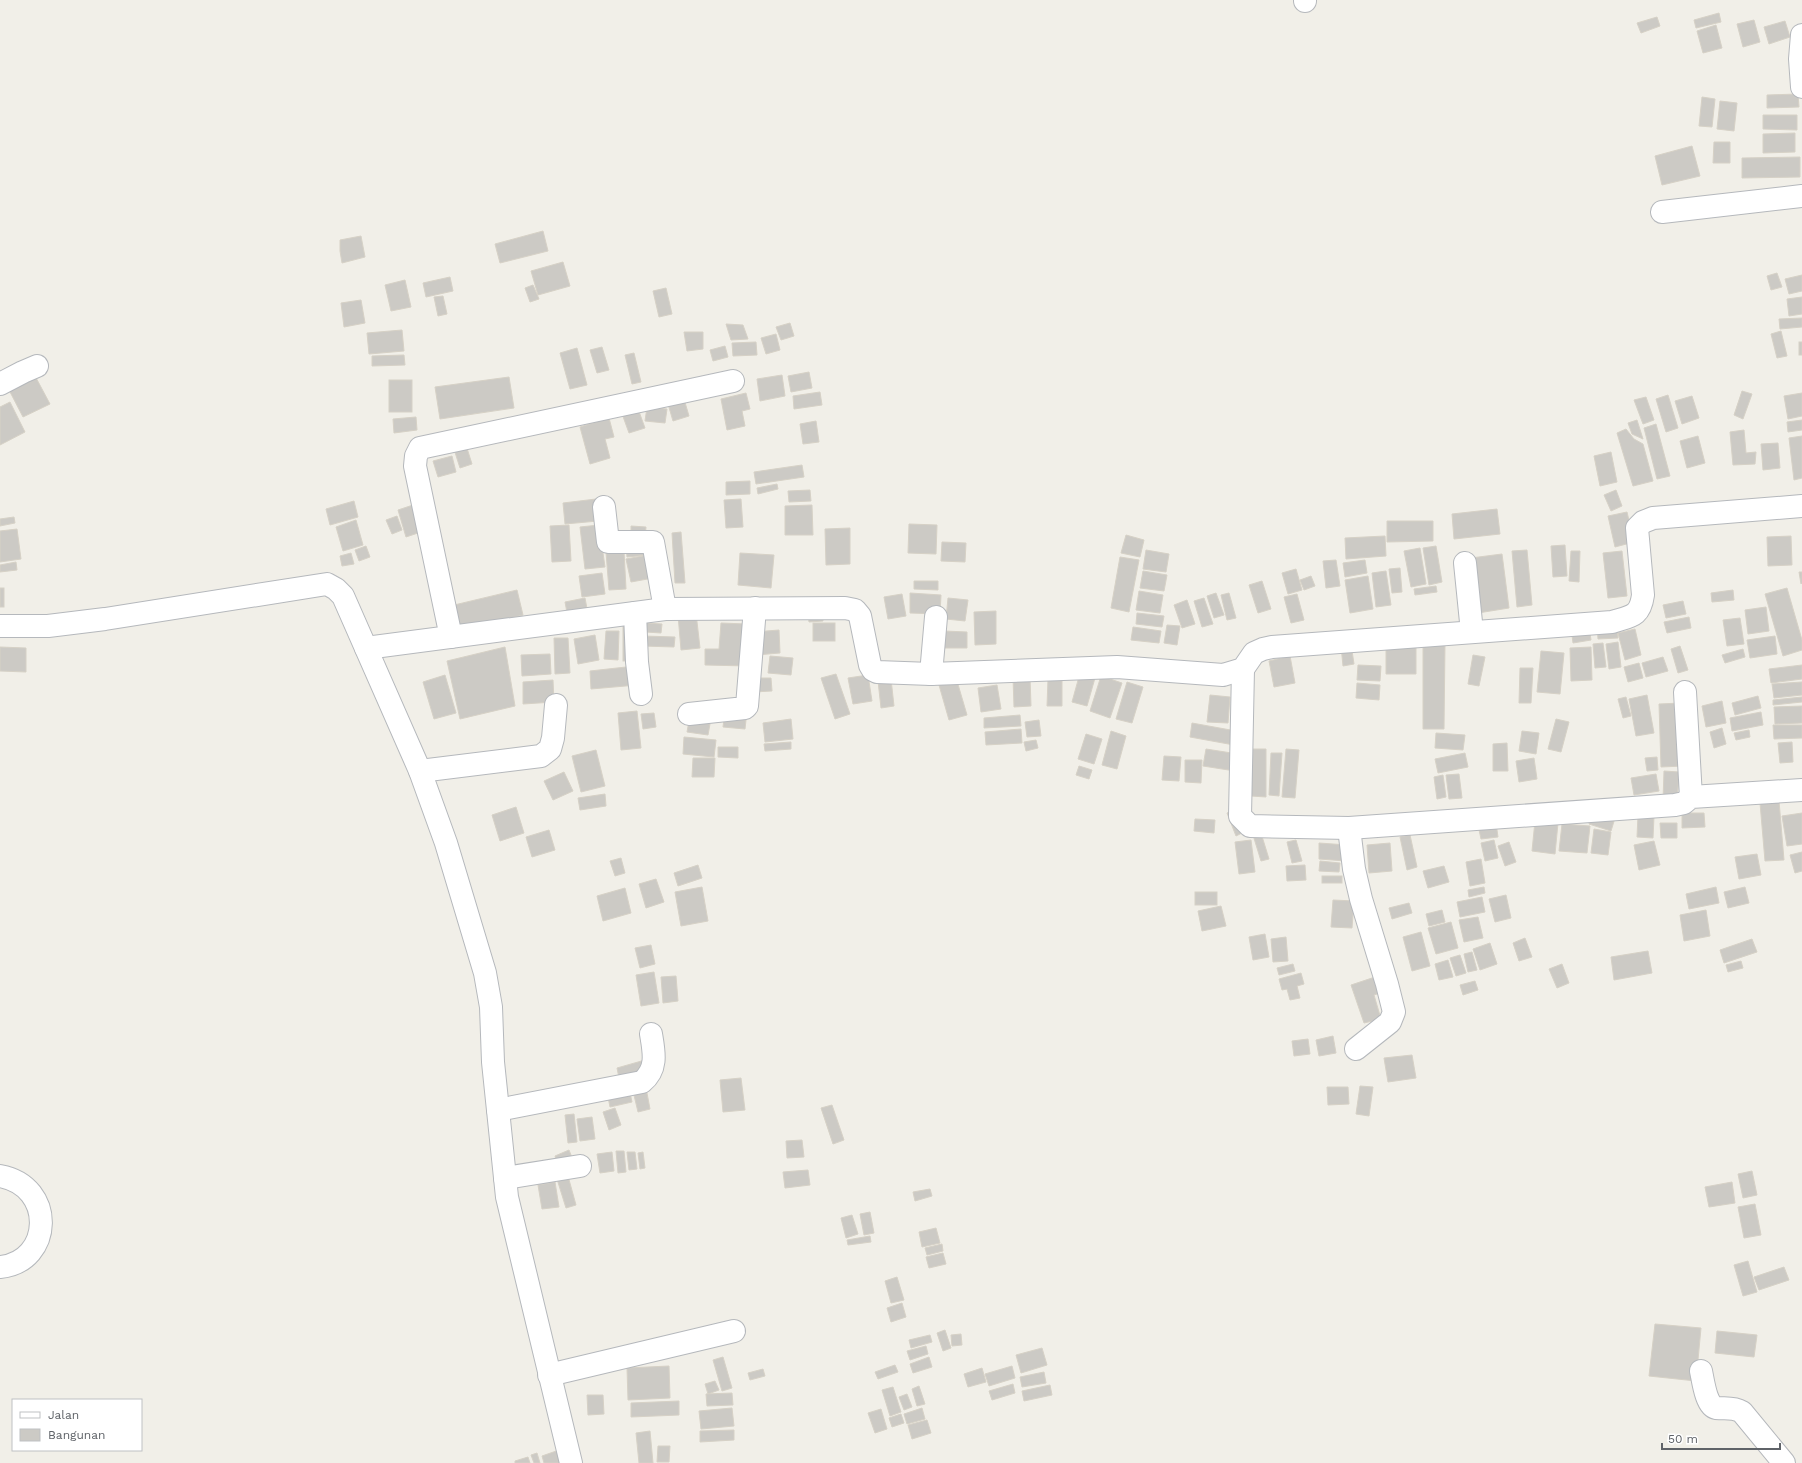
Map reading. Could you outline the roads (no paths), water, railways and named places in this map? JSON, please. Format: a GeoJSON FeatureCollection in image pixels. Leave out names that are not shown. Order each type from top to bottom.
{"type":"FeatureCollection","features":[{"type":"Feature","properties":{"kind":"street"},"geometry":{"type":"LineString","coordinates":[[1802,35],[1800,59],[1802,87]]}},
{"type":"Feature","properties":{"kind":"street"},"geometry":{"type":"LineString","coordinates":[[1662,212],[1802,196]]}},
{"type":"Feature","properties":{"kind":"street"},"geometry":{"type":"LineString","coordinates":[[0,384],[37,366]]}},
{"type":"Feature","properties":{"kind":"street"},"geometry":{"type":"LineString","coordinates":[[451,637],[416,466],[416,456],[420,448],[733,381]]}},
{"type":"Feature","properties":{"kind":"street"},"geometry":{"type":"LineString","coordinates":[[1802,506],[1653,518],[1643,522],[1637,528],[1643,595],[1641,604],[1637,612],[1632,616],[1612,622],[1272,646],[1263,648],[1254,653],[1243,669],[1240,816],[1250,826],[1349,828],[1382,824],[1676,805],[1684,803],[1691,797],[1802,790]]}},
{"type":"Feature","properties":{"kind":"street"},"geometry":{"type":"LineString","coordinates":[[604,507],[608,542],[653,542],[665,609]]}},
{"type":"Feature","properties":{"kind":"street"},"geometry":{"type":"LineString","coordinates":[[1465,563],[1472,632]]}},
{"type":"Feature","properties":{"kind":"street"},"geometry":{"type":"LineString","coordinates":[[0,626],[48,626],[98,620],[327,584],[336,589],[343,596],[420,771],[446,843],[485,973],[491,1007],[493,1062],[507,1197],[571,1463]]}},
{"type":"Feature","properties":{"kind":"street"},"geometry":{"type":"LineString","coordinates":[[689,714],[745,708],[747,706],[755,608]]}},
{"type":"Feature","properties":{"kind":"street"},"geometry":{"type":"LineString","coordinates":[[366,648],[665,609],[844,608],[855,610],[860,616],[870,665],[873,670],[877,672],[931,674],[1117,667],[1223,675],[1243,669]]}},
{"type":"Feature","properties":{"kind":"street"},"geometry":{"type":"LineString","coordinates":[[635,613],[637,662],[641,694]]}},
{"type":"Feature","properties":{"kind":"street"},"geometry":{"type":"LineString","coordinates":[[931,674],[936,617]]}},
{"type":"Feature","properties":{"kind":"street"},"geometry":{"type":"LineString","coordinates":[[1685,692],[1691,797]]}},
{"type":"Feature","properties":{"kind":"street"},"geometry":{"type":"LineString","coordinates":[[420,771],[541,756],[550,749],[553,738],[556,705]]}},
{"type":"Feature","properties":{"kind":"street"},"geometry":{"type":"LineString","coordinates":[[1349,828],[1354,870],[1361,899],[1394,1012],[1390,1022],[1356,1048]]}},
{"type":"Feature","properties":{"kind":"street"},"geometry":{"type":"LineString","coordinates":[[498,1110],[642,1082],[649,1077],[653,1068],[655,1057],[651,1034]]}},
{"type":"Feature","properties":{"kind":"street"},"geometry":{"type":"LineString","coordinates":[[505,1178],[580,1166]]}},
{"type":"Feature","properties":{"kind":"street"},"geometry":{"type":"LineString","coordinates":[[0,1176],[10,1178],[22,1184],[32,1193],[38,1204],[41,1217],[41,1230],[29,1254],[18,1262],[2,1269]]}},
{"type":"Feature","properties":{"kind":"street"},"geometry":{"type":"LineString","coordinates":[[549,1375],[734,1331]]}},
{"type":"Feature","properties":{"kind":"street"},"geometry":{"type":"LineString","coordinates":[[1701,1371],[1709,1403],[1714,1408],[1736,1409],[1742,1412],[1784,1463]]}}]}
